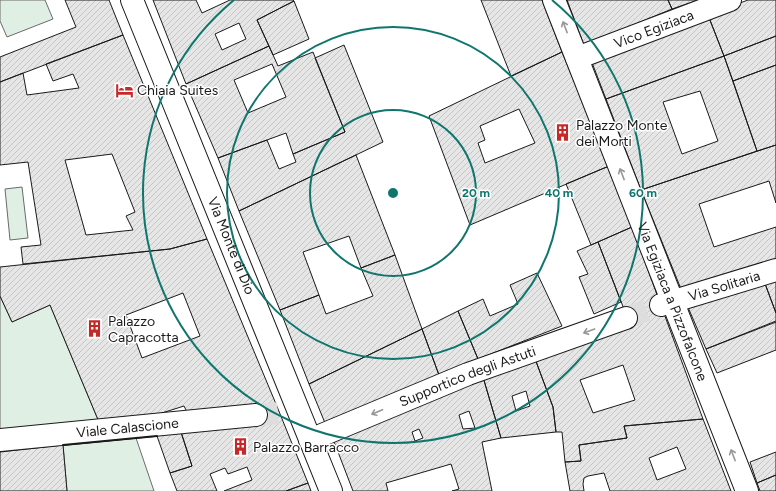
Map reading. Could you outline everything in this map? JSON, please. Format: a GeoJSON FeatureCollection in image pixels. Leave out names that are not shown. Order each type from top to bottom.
{"type":"FeatureCollection","features":[{"type":"Feature","properties":{"kind":"street","name":"Via Monte di Dio"},"geometry":{"type":"LineString","coordinates":[[132,0],[289,412],[310,440],[331,491]]}},
{"type":"Feature","properties":{"kind":"street","name":"Via Egiziaca a Pizzofalcone"},"geometry":{"type":"LineString","coordinates":[[554,0],[577,58],[667,303],[747,491]]}},
{"type":"Feature","properties":{"kind":"street","name":"Vico Egiziaca"},"geometry":{"type":"LineString","coordinates":[[577,58],[730,0]]}},
{"type":"Feature","properties":{"kind":"street","name":"Via Solitaria"},"geometry":{"type":"LineString","coordinates":[[667,303],[776,270]]}},
{"type":"Feature","properties":{"kind":"street","name":"Supportico degli Astuti"},"geometry":{"type":"LineString","coordinates":[[310,440],[468,374],[626,318]]}},
{"type":"Feature","properties":{"kind":"street","name":"Viale Calascione"},"geometry":{"type":"LineString","coordinates":[[0,440],[256,415]]}},
{"type":"Feature","properties":{"kind":"green space"},"geometry":{"type":"Polygon","coordinates":[[[0,0],[45,0],[53,19],[7,37],[0,21],[0,0]]]}},
{"type":"Feature","properties":{"kind":"green space"},"geometry":{"type":"Polygon","coordinates":[[[22,187],[28,238],[10,240],[5,189],[22,187]]]}},
{"type":"Feature","properties":{"kind":"green space"},"geometry":{"type":"Polygon","coordinates":[[[0,296],[12,322],[50,305],[99,422],[0,431],[0,296]]]}},
{"type":"Feature","properties":{"kind":"green space"},"geometry":{"type":"Polygon","coordinates":[[[136,438],[154,491],[67,491],[63,445],[136,438]]]}},
{"type":"Feature","properties":{"kind":"building"},"geometry":{"type":"Polygon","coordinates":[[[65,0],[109,0],[123,35],[0,82],[0,57],[76,27],[65,0]]]}},
{"type":"Feature","properties":{"kind":"building"},"geometry":{"type":"Polygon","coordinates":[[[153,0],[196,0],[202,13],[230,0],[294,1],[257,20],[269,46],[186,84],[153,0]],[[239,23],[215,34],[222,50],[246,39],[239,23]]]}},
{"type":"Feature","properties":{"kind":"building"},"geometry":{"type":"Polygon","coordinates":[[[481,0],[542,0],[562,52],[511,76],[481,0]]]}},
{"type":"Feature","properties":{"kind":"building"},"geometry":{"type":"Polygon","coordinates":[[[567,0],[668,0],[672,9],[584,45],[567,0]]]}},
{"type":"Feature","properties":{"kind":"building"},"geometry":{"type":"Polygon","coordinates":[[[668,0],[698,0],[672,9],[668,0]]]}},
{"type":"Feature","properties":{"kind":"building"},"geometry":{"type":"Polygon","coordinates":[[[748,0],[776,0],[776,36],[724,56],[708,15],[748,0]]]}},
{"type":"Feature","properties":{"kind":"building"},"geometry":{"type":"Polygon","coordinates":[[[294,1],[309,39],[273,55],[257,20],[294,1]]]}},
{"type":"Feature","properties":{"kind":"building"},"geometry":{"type":"Polygon","coordinates":[[[708,15],[724,56],[606,99],[591,60],[708,15]]]}},
{"type":"Feature","properties":{"kind":"building"},"geometry":{"type":"Polygon","coordinates":[[[123,35],[207,239],[170,249],[23,264],[21,247],[41,245],[28,162],[0,165],[0,82],[23,73],[27,95],[79,88],[73,74],[53,81],[46,64],[123,35]],[[112,154],[65,160],[86,235],[133,230],[126,216],[135,212],[112,154]]]}},
{"type":"Feature","properties":{"kind":"building"},"geometry":{"type":"Polygon","coordinates":[[[776,36],[776,65],[733,81],[724,56],[776,36]]]}},
{"type":"Feature","properties":{"kind":"building"},"geometry":{"type":"Polygon","coordinates":[[[344,45],[383,142],[239,211],[218,158],[267,140],[279,169],[296,162],[293,154],[345,132],[315,58],[344,45]]]}},
{"type":"Feature","properties":{"kind":"building"},"geometry":{"type":"Polygon","coordinates":[[[269,46],[278,66],[313,52],[345,132],[293,154],[286,133],[218,158],[186,84],[269,46]],[[272,64],[234,80],[248,113],[286,97],[272,64]]]}},
{"type":"Feature","properties":{"kind":"building","name":"Palazzo Monte dei Morti"},"geometry":{"type":"Polygon","coordinates":[[[562,52],[609,166],[470,225],[429,116],[562,52]],[[519,109],[480,126],[485,140],[478,143],[485,163],[535,143],[519,109]]]}},
{"type":"Feature","properties":{"kind":"building"},"geometry":{"type":"Polygon","coordinates":[[[724,56],[757,151],[641,190],[606,99],[724,56]],[[700,91],[663,102],[682,154],[718,141],[700,91]]]}},
{"type":"Feature","properties":{"kind":"building"},"geometry":{"type":"Polygon","coordinates":[[[776,65],[776,145],[757,151],[733,81],[776,65]]]}},
{"type":"Feature","properties":{"kind":"building"},"geometry":{"type":"Polygon","coordinates":[[[776,145],[776,203],[769,181],[699,204],[714,247],[776,227],[776,259],[681,289],[641,190],[776,145]]]}},
{"type":"Feature","properties":{"kind":"building"},"geometry":{"type":"Polygon","coordinates":[[[356,155],[395,255],[361,268],[349,236],[303,252],[319,295],[280,310],[239,211],[356,155]]]}},
{"type":"Feature","properties":{"kind":"building"},"geometry":{"type":"Polygon","coordinates":[[[609,166],[632,227],[591,245],[566,184],[609,166]]]}},
{"type":"Feature","properties":{"kind":"building"},"geometry":{"type":"Polygon","coordinates":[[[632,227],[703,419],[624,426],[627,438],[579,445],[581,461],[565,462],[562,432],[556,432],[553,407],[534,356],[629,322],[598,242],[632,227]],[[623,365],[580,380],[593,413],[635,400],[623,365]]]}},
{"type":"Feature","properties":{"kind":"building","name":"Palazzo Capracotta"},"geometry":{"type":"Polygon","coordinates":[[[207,239],[276,404],[189,416],[184,406],[146,418],[99,422],[50,305],[12,322],[0,296],[0,267],[170,249],[207,239]],[[183,293],[126,315],[142,358],[200,336],[183,293]]]}},
{"type":"Feature","properties":{"kind":"building"},"geometry":{"type":"Polygon","coordinates":[[[598,242],[621,302],[594,314],[579,277],[588,274],[577,251],[598,242]]]}},
{"type":"Feature","properties":{"kind":"building"},"geometry":{"type":"Polygon","coordinates":[[[395,255],[422,329],[309,384],[280,310],[319,295],[326,314],[373,296],[361,268],[395,255]]]}},
{"type":"Feature","properties":{"kind":"building"},"geometry":{"type":"Polygon","coordinates":[[[537,273],[562,326],[478,359],[458,311],[483,299],[490,316],[518,304],[510,285],[537,273]]]}},
{"type":"Feature","properties":{"kind":"building"},"geometry":{"type":"Polygon","coordinates":[[[776,277],[776,313],[764,281],[776,277]]]}},
{"type":"Feature","properties":{"kind":"building"},"geometry":{"type":"Polygon","coordinates":[[[764,281],[776,313],[776,321],[706,349],[687,305],[764,281]]]}},
{"type":"Feature","properties":{"kind":"building"},"geometry":{"type":"Polygon","coordinates":[[[458,311],[478,359],[439,375],[422,329],[458,311]]]}},
{"type":"Feature","properties":{"kind":"building"},"geometry":{"type":"Polygon","coordinates":[[[776,322],[776,350],[717,373],[706,349],[776,322]]]}},
{"type":"Feature","properties":{"kind":"building"},"geometry":{"type":"Polygon","coordinates":[[[422,329],[439,375],[325,423],[309,384],[422,329]]]}},
{"type":"Feature","properties":{"kind":"building"},"geometry":{"type":"Polygon","coordinates":[[[534,356],[553,407],[556,432],[501,438],[483,377],[534,356]],[[526,391],[512,396],[516,411],[530,406],[526,391]]]}},
{"type":"Feature","properties":{"kind":"building"},"geometry":{"type":"Polygon","coordinates":[[[483,377],[501,438],[482,442],[492,491],[452,491],[459,489],[451,464],[386,483],[388,491],[353,491],[333,439],[483,377]],[[469,411],[459,415],[463,429],[475,428],[469,411]],[[419,429],[412,432],[415,441],[423,438],[419,429]]]}},
{"type":"Feature","properties":{"kind":"building","name":"Palazzo Barracco"},"geometry":{"type":"Polygon","coordinates":[[[276,404],[308,483],[286,491],[224,491],[252,480],[247,467],[228,474],[225,468],[210,474],[217,491],[177,491],[170,473],[192,466],[180,429],[251,408],[276,404]]]}},
{"type":"Feature","properties":{"kind":"building"},"geometry":{"type":"Polygon","coordinates":[[[703,419],[731,491],[610,491],[604,473],[584,478],[584,491],[570,491],[565,462],[581,461],[579,445],[627,438],[624,426],[703,419]],[[677,447],[649,458],[657,480],[686,469],[677,447]]]}},
{"type":"Feature","properties":{"kind":"building"},"geometry":{"type":"Polygon","coordinates":[[[180,429],[192,466],[170,473],[157,436],[180,429]]]}},
{"type":"Feature","properties":{"kind":"building"},"geometry":{"type":"Polygon","coordinates":[[[63,445],[67,491],[0,491],[0,452],[63,445]]]}},
{"type":"Feature","properties":{"kind":"building"},"geometry":{"type":"Polygon","coordinates":[[[776,452],[776,475],[757,483],[750,462],[776,452]]]}},
{"type":"Feature","properties":{"kind":"building"},"geometry":{"type":"Polygon","coordinates":[[[776,475],[776,491],[760,491],[757,483],[776,475]]]}},
{"type":"Feature","properties":{"kind":"building"},"geometry":{"type":"Polygon","coordinates":[[[308,483],[311,491],[286,491],[308,483]]]}},
{"type":"Feature","properties":{"kind":"tunnel"},"geometry":{"type":"LineString","coordinates":[[626,318],[661,305]]}},
{"type":"Feature","properties":{"kind":"tunnel"},"geometry":{"type":"LineString","coordinates":[[256,415],[280,413]]}},
{"type":"Feature","properties":{"kind":"wall"},"geometry":{"type":"LineString","coordinates":[[63,445],[157,436]]}},
{"type":"Feature","properties":{"kind":"place","name":"Chiaia Suites"},"geometry":{"type":"Point","coordinates":[124,90]}},
{"type":"Feature","properties":{"kind":"place","name":"Palazzo Monte dei Morti"},"geometry":{"type":"Point","coordinates":[563,133]}},
{"type":"Feature","properties":{"kind":"place","name":"Palazzo Capracotta"},"geometry":{"type":"Point","coordinates":[95,329]}},
{"type":"Feature","properties":{"kind":"place","name":"Palazzo Barracco"},"geometry":{"type":"Point","coordinates":[240,447]}}]}
